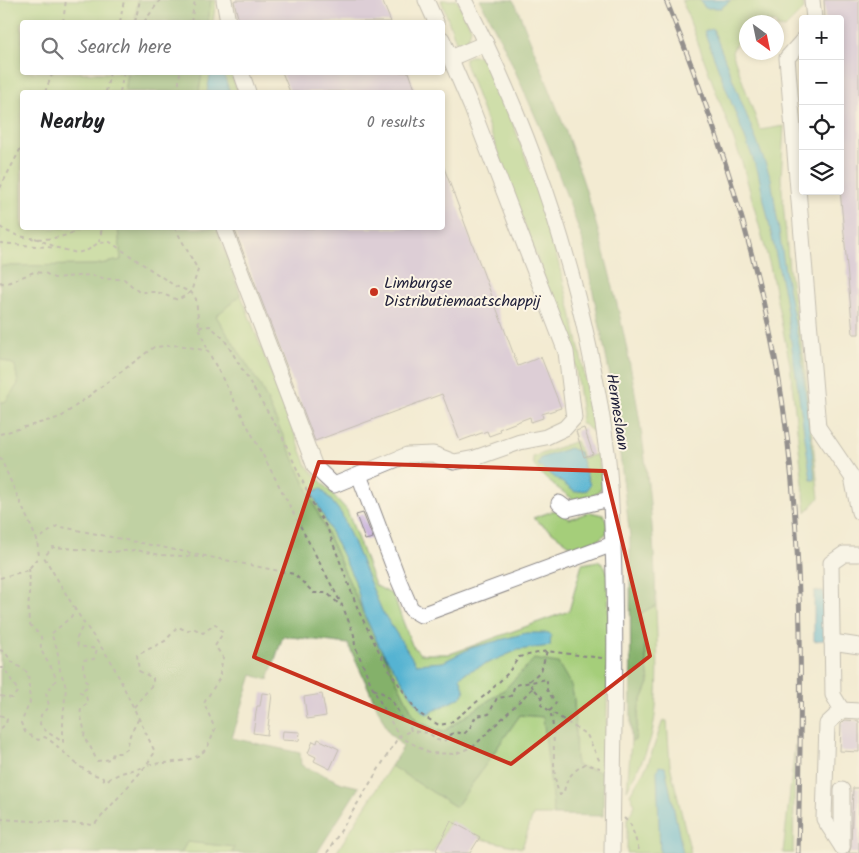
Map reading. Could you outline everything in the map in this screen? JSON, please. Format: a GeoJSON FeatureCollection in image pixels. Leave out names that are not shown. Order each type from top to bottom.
{"type":"FeatureCollection","features":[{"type":"Feature","properties":{"kind":"street"},"geometry":{"type":"LineString","coordinates":[[224,0],[228,20]]}},
{"type":"Feature","properties":{"kind":"street"},"geometry":{"type":"LineString","coordinates":[[426,0],[435,20]]}},
{"type":"Feature","properties":{"kind":"street","name":"Hermeslaan"},"geometry":{"type":"LineString","coordinates":[[464,0],[486,43],[515,108],[561,238],[595,378],[607,453],[616,604],[612,853]]}},
{"type":"Feature","properties":{"kind":"street"},"geometry":{"type":"LineString","coordinates":[[812,0],[814,15]]}},
{"type":"Feature","properties":{"kind":"street"},"geometry":{"type":"LineString","coordinates":[[451,58],[486,43]]}},
{"type":"Feature","properties":{"kind":"street"},"geometry":{"type":"LineString","coordinates":[[799,44],[787,58],[818,427],[852,477],[859,512]]}},
{"type":"Feature","properties":{"kind":"street"},"geometry":{"type":"LineString","coordinates":[[225,230],[315,467],[334,485],[406,456],[433,454],[454,462],[475,458],[520,442],[546,437],[564,428],[574,418],[566,352],[471,106],[445,45]]}},
{"type":"Feature","properties":{"kind":"street"},"geometry":{"type":"LineString","coordinates":[[242,75],[247,90]]}},
{"type":"Feature","properties":{"kind":"street"},"geometry":{"type":"LineString","coordinates":[[359,475],[398,581],[412,609],[421,615],[613,544]]}},
{"type":"Feature","properties":{"kind":"street"},"geometry":{"type":"LineString","coordinates":[[559,503],[567,509],[610,499]]}},
{"type":"Feature","properties":{"kind":"street"},"geometry":{"type":"LineString","coordinates":[[842,710],[833,695],[831,563],[844,554],[859,554]]}},
{"type":"Feature","properties":{"kind":"street"},"geometry":{"type":"LineString","coordinates":[[832,642],[859,646]]}},
{"type":"Feature","properties":{"kind":"street"},"geometry":{"type":"LineString","coordinates":[[842,850],[824,819],[827,724],[842,710],[859,711]]}},
{"type":"Feature","properties":{"kind":"street"},"geometry":{"type":"LineString","coordinates":[[842,790],[842,850]]}},
{"type":"Feature","properties":{"kind":"path"},"geometry":{"type":"LineString","coordinates":[[63,20],[66,0]]}},
{"type":"Feature","properties":{"kind":"path"},"geometry":{"type":"LineString","coordinates":[[120,20],[124,0]]}},
{"type":"Feature","properties":{"kind":"path"},"geometry":{"type":"LineString","coordinates":[[135,20],[140,0]]}},
{"type":"Feature","properties":{"kind":"path"},"geometry":{"type":"LineString","coordinates":[[145,20],[160,0]]}},
{"type":"Feature","properties":{"kind":"path"},"geometry":{"type":"LineString","coordinates":[[191,20],[195,0]]}},
{"type":"Feature","properties":{"kind":"path"},"geometry":{"type":"LineString","coordinates":[[46,90],[52,75]]}},
{"type":"Feature","properties":{"kind":"path"},"geometry":{"type":"LineString","coordinates":[[106,90],[109,75]]}},
{"type":"Feature","properties":{"kind":"path"},"geometry":{"type":"LineString","coordinates":[[120,90],[123,75]]}},
{"type":"Feature","properties":{"kind":"path"},"geometry":{"type":"LineString","coordinates":[[178,90],[180,75]]}},
{"type":"Feature","properties":{"kind":"path"},"geometry":{"type":"LineString","coordinates":[[0,188],[20,150]]}},
{"type":"Feature","properties":{"kind":"path"},"geometry":{"type":"LineString","coordinates":[[0,227],[11,235],[33,238],[71,235],[78,230]]}},
{"type":"Feature","properties":{"kind":"path"},"geometry":{"type":"LineString","coordinates":[[98,243],[101,230]]}},
{"type":"Feature","properties":{"kind":"path"},"geometry":{"type":"LineString","coordinates":[[0,282],[5,284],[34,272],[45,272],[54,278],[78,274],[107,280],[124,279],[139,292],[157,292],[178,300],[191,292],[198,270],[176,230]]}},
{"type":"Feature","properties":{"kind":"path"},"geometry":{"type":"LineString","coordinates":[[33,238],[77,253],[88,250],[98,243],[110,242],[175,286],[191,292],[196,299],[199,327],[208,351],[343,608],[354,635],[355,646],[373,689],[399,736],[429,753],[455,754],[474,746],[532,688]]}},
{"type":"Feature","properties":{"kind":"path"},"geometry":{"type":"LineString","coordinates":[[0,243],[58,248]]}},
{"type":"Feature","properties":{"kind":"path"},"geometry":{"type":"LineString","coordinates":[[199,327],[210,326],[224,339],[281,434],[312,502],[328,530],[359,612],[387,667],[418,714],[439,725],[450,723],[488,694],[508,673],[518,657],[547,650],[615,659]]}},
{"type":"Feature","properties":{"kind":"path"},"geometry":{"type":"LineString","coordinates":[[0,434],[60,417],[154,347],[179,344],[208,351]]}},
{"type":"Feature","properties":{"kind":"path"},"geometry":{"type":"LineString","coordinates":[[0,457],[37,540],[39,556],[29,568],[0,578]]}},
{"type":"Feature","properties":{"kind":"path"},"geometry":{"type":"LineString","coordinates":[[37,540],[57,526],[294,574],[314,593],[327,593],[343,608]]}},
{"type":"Feature","properties":{"kind":"path"},"geometry":{"type":"LineString","coordinates":[[44,557],[53,547],[110,552],[136,550],[161,555],[212,557]]}},
{"type":"Feature","properties":{"kind":"path"},"geometry":{"type":"LineString","coordinates":[[0,819],[94,826],[156,752],[111,661],[84,623],[44,557],[39,556]]}},
{"type":"Feature","properties":{"kind":"path"},"geometry":{"type":"LineString","coordinates":[[29,568],[31,585],[28,592],[30,602],[29,621],[41,637],[41,649],[54,671],[56,680],[46,693],[49,706],[41,715],[40,724],[63,742],[66,687],[60,670],[57,648],[51,634],[71,617],[75,609]]}},
{"type":"Feature","properties":{"kind":"path"},"geometry":{"type":"LineString","coordinates":[[84,623],[76,640],[78,646],[97,649],[94,659],[83,660],[82,669],[87,680],[86,687],[80,692],[86,697],[88,703],[81,708],[80,712],[86,728],[84,738],[97,761],[111,759],[113,753],[121,753],[127,749],[130,735],[140,718]]}},
{"type":"Feature","properties":{"kind":"path"},"geometry":{"type":"LineString","coordinates":[[0,650],[5,652],[11,661],[28,673],[30,702],[20,723],[25,732],[38,740],[45,737],[68,754],[77,766],[91,775],[102,777],[104,781],[120,773],[145,766],[188,759],[204,751],[215,729],[204,702],[219,679],[223,656],[216,646],[222,633],[215,624],[204,633],[193,628],[188,632],[178,627],[165,642],[137,655],[139,671],[153,678],[153,684],[134,707]]}},
{"type":"Feature","properties":{"kind":"path"},"geometry":{"type":"LineString","coordinates":[[530,681],[541,671],[547,650]]}},
{"type":"Feature","properties":{"kind":"path"},"geometry":{"type":"LineString","coordinates":[[0,668],[4,668],[18,691],[12,698],[0,696]]}},
{"type":"Feature","properties":{"kind":"path"},"geometry":{"type":"LineString","coordinates":[[327,853],[389,756],[399,736],[411,731],[429,733],[436,740],[444,741],[454,732],[464,734],[470,728],[476,716],[489,714],[492,711],[497,698],[511,696],[515,685],[530,681],[547,680],[547,690],[556,703],[550,711]]}},
{"type":"Feature","properties":{"kind":"path"},"geometry":{"type":"LineString","coordinates":[[530,681],[532,688],[542,696],[541,705],[587,735],[602,769],[585,764],[574,770],[565,782],[564,792],[560,795],[555,784],[555,728],[550,711]]}},
{"type":"Feature","properties":{"kind":"path"},"geometry":{"type":"LineString","coordinates":[[373,689],[385,692],[398,707],[401,719],[409,723],[411,731]]}},
{"type":"Feature","properties":{"kind":"path"},"geometry":{"type":"LineString","coordinates":[[0,715],[7,719],[6,724],[0,729]]}},
{"type":"Feature","properties":{"kind":"path"},"geometry":{"type":"LineString","coordinates":[[624,818],[631,825],[640,853]]}},
{"type":"Feature","properties":{"kind":"highlighted area"},"geometry":{"type":"Polygon","coordinates":[[[319,462],[605,471],[650,656],[511,764],[254,657],[319,462]]]}},
{"type":"Feature","properties":{"kind":"green space"},"geometry":{"type":"Polygon","coordinates":[[[0,0],[138,0],[135,20],[20,20],[20,75],[128,75],[125,90],[20,90],[20,230],[118,230],[121,260],[95,265],[2,266],[0,268],[0,0]]]}},
{"type":"Feature","properties":{"kind":"green space"},"geometry":{"type":"Polygon","coordinates":[[[138,0],[211,0],[208,20],[135,20],[138,0]]]}},
{"type":"Feature","properties":{"kind":"green space"},"geometry":{"type":"Polygon","coordinates":[[[211,0],[216,0],[213,20],[208,20],[211,0]]]}},
{"type":"Feature","properties":{"kind":"green space"},"geometry":{"type":"Polygon","coordinates":[[[441,0],[457,0],[471,28],[468,38],[460,44],[456,42],[441,0]]]}},
{"type":"Feature","properties":{"kind":"green space"},"geometry":{"type":"Polygon","coordinates":[[[480,0],[513,0],[517,7],[577,162],[599,235],[625,339],[635,392],[650,498],[656,605],[641,613],[649,683],[639,707],[635,740],[631,741],[630,537],[611,381],[582,238],[548,145],[504,46],[480,0]]]}},
{"type":"Feature","properties":{"kind":"green space"},"geometry":{"type":"Polygon","coordinates":[[[682,0],[700,0],[705,7],[721,8],[731,0],[803,0],[804,9],[785,28],[784,15],[739,15],[739,37],[732,52],[760,130],[784,126],[781,178],[789,270],[804,359],[819,498],[806,512],[790,365],[770,266],[742,162],[682,0]]]}},
{"type":"Feature","properties":{"kind":"green space"},"geometry":{"type":"Polygon","coordinates":[[[481,56],[487,61],[506,106],[539,197],[566,290],[587,385],[595,433],[580,422],[582,415],[576,370],[569,345],[465,63],[465,58],[481,56]]]}},
{"type":"Feature","properties":{"kind":"green space"},"geometry":{"type":"Polygon","coordinates":[[[128,75],[202,75],[199,90],[125,90],[128,75]]]}},
{"type":"Feature","properties":{"kind":"green space"},"geometry":{"type":"Polygon","coordinates":[[[202,75],[232,75],[237,90],[199,90],[202,75]]]}},
{"type":"Feature","properties":{"kind":"green space"},"geometry":{"type":"Polygon","coordinates":[[[118,230],[218,230],[241,295],[216,316],[261,387],[363,612],[417,722],[443,732],[505,689],[534,659],[558,663],[571,685],[574,698],[576,765],[604,773],[603,816],[554,815],[543,717],[520,715],[456,807],[391,766],[403,747],[389,733],[348,644],[283,636],[268,680],[252,675],[232,738],[300,753],[301,765],[342,783],[359,787],[317,853],[232,853],[234,847],[187,842],[181,853],[0,853],[0,402],[5,402],[18,384],[15,365],[0,359],[0,268],[2,266],[95,265],[121,260],[118,230]]]}},
{"type":"Feature","properties":{"kind":"green space"},"geometry":{"type":"Polygon","coordinates":[[[241,295],[307,466],[347,510],[375,585],[393,595],[412,645],[420,654],[450,654],[569,611],[582,564],[598,561],[605,566],[609,577],[606,766],[604,773],[576,766],[574,698],[534,659],[505,689],[443,732],[417,722],[363,612],[261,387],[216,316],[241,295]]]}},
{"type":"Feature","properties":{"kind":"green space"},"geometry":{"type":"Polygon","coordinates":[[[0,359],[15,365],[18,384],[5,402],[0,402],[0,359]]]}},
{"type":"Feature","properties":{"kind":"green space"},"geometry":{"type":"Polygon","coordinates":[[[576,441],[583,458],[598,454],[603,487],[593,496],[574,500],[542,475],[533,463],[533,457],[576,441]]]}},
{"type":"Feature","properties":{"kind":"green space"},"geometry":{"type":"Polygon","coordinates":[[[556,510],[569,519],[590,512],[603,515],[607,523],[607,533],[598,540],[574,548],[533,518],[556,510]]]}},
{"type":"Feature","properties":{"kind":"green space"},"geometry":{"type":"Polygon","coordinates":[[[656,605],[658,670],[655,717],[647,748],[627,790],[631,741],[635,740],[639,707],[649,683],[641,613],[656,605]]]}},
{"type":"Feature","properties":{"kind":"green space"},"geometry":{"type":"Polygon","coordinates":[[[520,715],[544,717],[554,815],[533,815],[522,848],[482,839],[450,821],[433,853],[336,853],[391,766],[456,807],[520,715]]]}},
{"type":"Feature","properties":{"kind":"green space"},"geometry":{"type":"Polygon","coordinates":[[[663,720],[667,721],[670,765],[691,853],[627,853],[627,820],[635,805],[630,794],[648,764],[663,720]]]}},
{"type":"Feature","properties":{"kind":"green space"},"geometry":{"type":"Polygon","coordinates":[[[795,745],[793,853],[783,853],[795,745]]]}},
{"type":"Feature","properties":{"kind":"green space"},"geometry":{"type":"Polygon","coordinates":[[[187,842],[235,847],[232,853],[181,853],[187,842]]]}},
{"type":"Feature","properties":{"kind":"water"},"geometry":{"type":"Polygon","coordinates":[[[700,0],[731,0],[721,8],[705,8],[700,0]]]}},
{"type":"Feature","properties":{"kind":"water"},"geometry":{"type":"Polygon","coordinates":[[[713,29],[771,178],[786,277],[802,361],[815,480],[811,480],[784,293],[758,172],[704,31],[713,29]]]}},
{"type":"Feature","properties":{"kind":"water"},"geometry":{"type":"Polygon","coordinates":[[[224,75],[229,90],[207,90],[210,76],[224,75]]]}},
{"type":"Feature","properties":{"kind":"water"},"geometry":{"type":"Polygon","coordinates":[[[570,448],[579,452],[590,485],[587,490],[575,492],[538,465],[541,458],[570,448]]]}},
{"type":"Feature","properties":{"kind":"water"},"geometry":{"type":"Polygon","coordinates":[[[321,488],[341,513],[382,611],[416,664],[443,662],[471,648],[526,633],[549,633],[551,636],[550,646],[518,650],[465,673],[460,677],[465,692],[461,697],[427,714],[421,710],[379,646],[363,612],[355,581],[312,493],[321,488]]]}},
{"type":"Feature","properties":{"kind":"water"},"geometry":{"type":"Polygon","coordinates":[[[814,591],[824,591],[824,640],[814,641],[814,591]]]}},
{"type":"Feature","properties":{"kind":"water"},"geometry":{"type":"Polygon","coordinates":[[[659,766],[665,767],[683,853],[660,853],[657,771],[659,766]]]}},
{"type":"Feature","properties":{"kind":"building"},"geometry":{"type":"Polygon","coordinates":[[[382,0],[390,20],[239,20],[234,1],[382,0]]]}},
{"type":"Feature","properties":{"kind":"building"},"geometry":{"type":"Polygon","coordinates":[[[824,0],[859,0],[859,334],[853,334],[841,195],[844,195],[844,15],[825,15],[824,0]]]}},
{"type":"Feature","properties":{"kind":"building"},"geometry":{"type":"Polygon","coordinates":[[[283,75],[410,75],[415,90],[289,90],[283,75]]]}},
{"type":"Feature","properties":{"kind":"building","name":"Limburgse Distributiemaatschappij"},"geometry":{"type":"Polygon","coordinates":[[[445,170],[518,366],[541,357],[561,408],[542,414],[543,418],[531,422],[530,417],[499,429],[500,432],[489,436],[487,431],[460,441],[442,394],[315,441],[235,230],[445,230],[445,170]]]}},
{"type":"Feature","properties":{"kind":"building"},"geometry":{"type":"Polygon","coordinates":[[[584,428],[593,454],[584,457],[576,431],[584,428]]]}},
{"type":"Feature","properties":{"kind":"building"},"geometry":{"type":"Polygon","coordinates":[[[363,513],[373,538],[365,540],[356,515],[363,513]]]}},
{"type":"Feature","properties":{"kind":"building"},"geometry":{"type":"Polygon","coordinates":[[[262,693],[272,694],[267,735],[253,733],[257,706],[260,706],[262,693]]]}},
{"type":"Feature","properties":{"kind":"building"},"geometry":{"type":"Polygon","coordinates":[[[322,694],[326,716],[307,719],[304,697],[322,694]]]}},
{"type":"Feature","properties":{"kind":"building"},"geometry":{"type":"Polygon","coordinates":[[[845,720],[859,721],[859,752],[840,751],[841,724],[845,720]]]}},
{"type":"Feature","properties":{"kind":"building"},"geometry":{"type":"Polygon","coordinates":[[[283,731],[300,732],[299,741],[282,740],[283,731]]]}},
{"type":"Feature","properties":{"kind":"building"},"geometry":{"type":"Polygon","coordinates":[[[318,739],[339,749],[330,769],[314,761],[316,757],[308,753],[313,741],[317,743],[318,739]]]}},
{"type":"Feature","properties":{"kind":"building"},"geometry":{"type":"Polygon","coordinates":[[[853,788],[859,788],[859,853],[849,853],[851,847],[853,788]]]}},
{"type":"Feature","properties":{"kind":"building"},"geometry":{"type":"Polygon","coordinates":[[[451,821],[480,837],[470,853],[441,853],[436,850],[451,821]]]}},
{"type":"Feature","properties":{"kind":"railway"},"geometry":{"type":"LineString","coordinates":[[666,0],[701,91],[731,181],[756,273],[777,368],[793,488],[797,549],[800,671],[798,853]]}},
{"type":"Feature","properties":{"kind":"place","name":"Limburgse Distributiemaatschappij"},"geometry":{"type":"Point","coordinates":[374,292]}}]}
